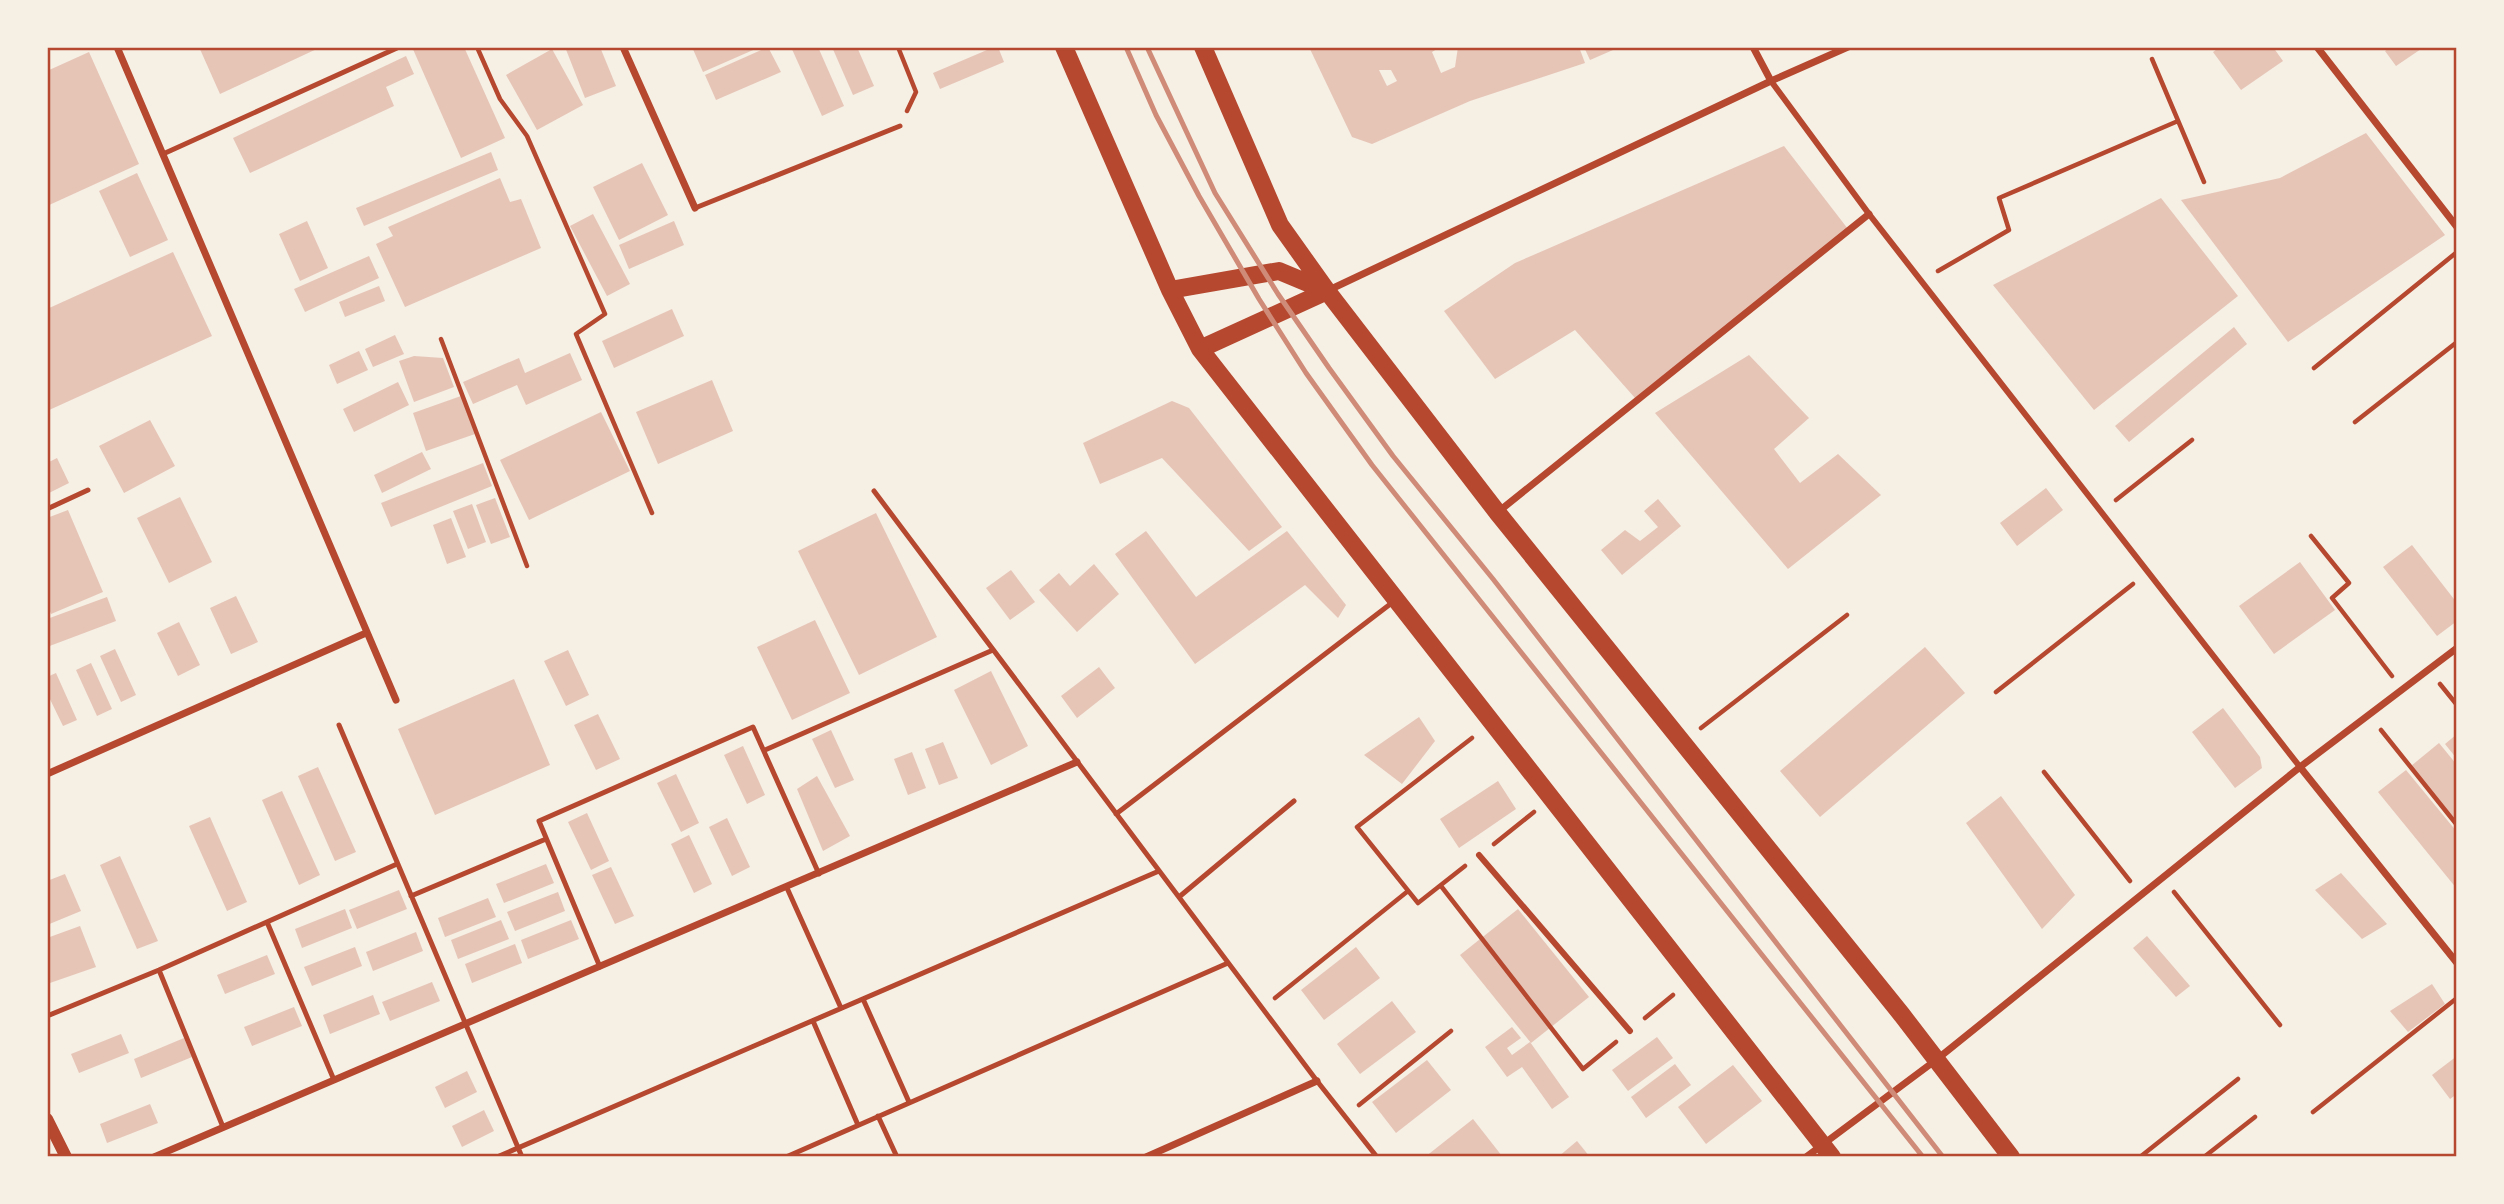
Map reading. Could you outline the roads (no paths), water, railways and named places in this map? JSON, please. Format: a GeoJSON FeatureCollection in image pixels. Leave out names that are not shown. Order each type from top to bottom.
{"type":"FeatureCollection","features":[{"type":"Feature","properties":{"kind":"main road"},"geometry":{"type":"LineString","coordinates":[[1064,47],[1170,290],[1200,349],[1827,1151]]}},
{"type":"Feature","properties":{"kind":"main road"},"geometry":{"type":"LineString","coordinates":[[1203,47],[1280,225],[1327,291],[1497,512],[2011,1157]]}},
{"type":"Feature","properties":{"kind":"main road"},"geometry":{"type":"LineString","coordinates":[[1170,290],[1279,271],[1327,291]]}},
{"type":"Feature","properties":{"kind":"main road"},"geometry":{"type":"LineString","coordinates":[[1200,349],[1327,291]]}},
{"type":"Feature","properties":{"kind":"street"},"geometry":{"type":"LineString","coordinates":[[117,47],[396,700]]}},
{"type":"Feature","properties":{"kind":"street"},"geometry":{"type":"LineString","coordinates":[[624,47],[695,208]]}},
{"type":"Feature","properties":{"kind":"street"},"geometry":{"type":"LineString","coordinates":[[1753,47],[1771,81],[1869,214],[2300,767],[2457,963]]}},
{"type":"Feature","properties":{"kind":"street"},"geometry":{"type":"LineString","coordinates":[[1327,291],[1848,47]]}},
{"type":"Feature","properties":{"kind":"street"},"geometry":{"type":"LineString","coordinates":[[2317,47],[2457,228]]}},
{"type":"Feature","properties":{"kind":"street"},"geometry":{"type":"LineString","coordinates":[[1497,512],[1869,214]]}},
{"type":"Feature","properties":{"kind":"street"},"geometry":{"type":"LineString","coordinates":[[47,774],[366,634]]}},
{"type":"Feature","properties":{"kind":"street"},"geometry":{"type":"LineString","coordinates":[[1806,1157],[1827,1151],[2162,877],[2300,767],[2457,648]]}},
{"type":"Feature","properties":{"kind":"street"},"geometry":{"type":"LineString","coordinates":[[154,1157],[1077,762]]}},
{"type":"Feature","properties":{"kind":"street"},"geometry":{"type":"LineString","coordinates":[[1479,855],[1630,1031]]}},
{"type":"Feature","properties":{"kind":"street"},"geometry":{"type":"LineString","coordinates":[[1146,1157],[1317,1081]]}},
{"type":"Feature","properties":{"kind":"street"},"geometry":{"type":"LineString","coordinates":[[47,1119],[66,1157]]}},
{"type":"Feature","properties":{"kind":"lane"},"geometry":{"type":"LineString","coordinates":[[163,154],[397,48]]}},
{"type":"Feature","properties":{"kind":"lane"},"geometry":{"type":"LineString","coordinates":[[695,208],[900,126]]}},
{"type":"Feature","properties":{"kind":"lane"},"geometry":{"type":"LineString","coordinates":[[47,509],[88,490]]}},
{"type":"Feature","properties":{"kind":"lane"},"geometry":{"type":"LineString","coordinates":[[874,491],[1262,1009],[1377,1157]]}},
{"type":"Feature","properties":{"kind":"lane"},"geometry":{"type":"LineString","coordinates":[[1116,814],[1396,600]]}},
{"type":"Feature","properties":{"kind":"lane"},"geometry":{"type":"LineString","coordinates":[[765,750],[993,650]]}},
{"type":"Feature","properties":{"kind":"lane"},"geometry":{"type":"LineString","coordinates":[[339,725],[522,1157]]}},
{"type":"Feature","properties":{"kind":"lane"},"geometry":{"type":"LineString","coordinates":[[600,967],[538,821],[753,727],[819,874]]}},
{"type":"Feature","properties":{"kind":"lane"},"geometry":{"type":"LineString","coordinates":[[1179,897],[1294,801]]}},
{"type":"Feature","properties":{"kind":"lane"},"geometry":{"type":"LineString","coordinates":[[411,896],[546,839]]}},
{"type":"Feature","properties":{"kind":"lane"},"geometry":{"type":"LineString","coordinates":[[47,1016],[159,970],[397,864]]}},
{"type":"Feature","properties":{"kind":"lane"},"geometry":{"type":"LineString","coordinates":[[497,1157],[1159,871]]}},
{"type":"Feature","properties":{"kind":"lane"},"geometry":{"type":"LineString","coordinates":[[787,888],[841,1008]]}},
{"type":"Feature","properties":{"kind":"lane"},"geometry":{"type":"LineString","coordinates":[[267,922],[334,1080]]}},
{"type":"Feature","properties":{"kind":"lane"},"geometry":{"type":"LineString","coordinates":[[786,1157],[1228,963]]}},
{"type":"Feature","properties":{"kind":"lane"},"geometry":{"type":"LineString","coordinates":[[159,970],[223,1127]]}},
{"type":"Feature","properties":{"kind":"lane"},"geometry":{"type":"LineString","coordinates":[[863,999],[909,1102]]}},
{"type":"Feature","properties":{"kind":"lane"},"geometry":{"type":"LineString","coordinates":[[813,1021],[858,1125]]}},
{"type":"Feature","properties":{"kind":"lane"},"geometry":{"type":"LineString","coordinates":[[878,1116],[897,1157]]}},
{"type":"Feature","properties":{"kind":"railway"},"geometry":{"type":"LineString","coordinates":[[1126,47],[1156,115],[1259,299],[1306,373],[1372,465],[1923,1157]]}},
{"type":"Feature","properties":{"kind":"railway"},"geometry":{"type":"LineString","coordinates":[[1147,47],[1215,193],[1278,294],[1329,368],[1393,456],[1493,579],[1943,1157]]}}]}
